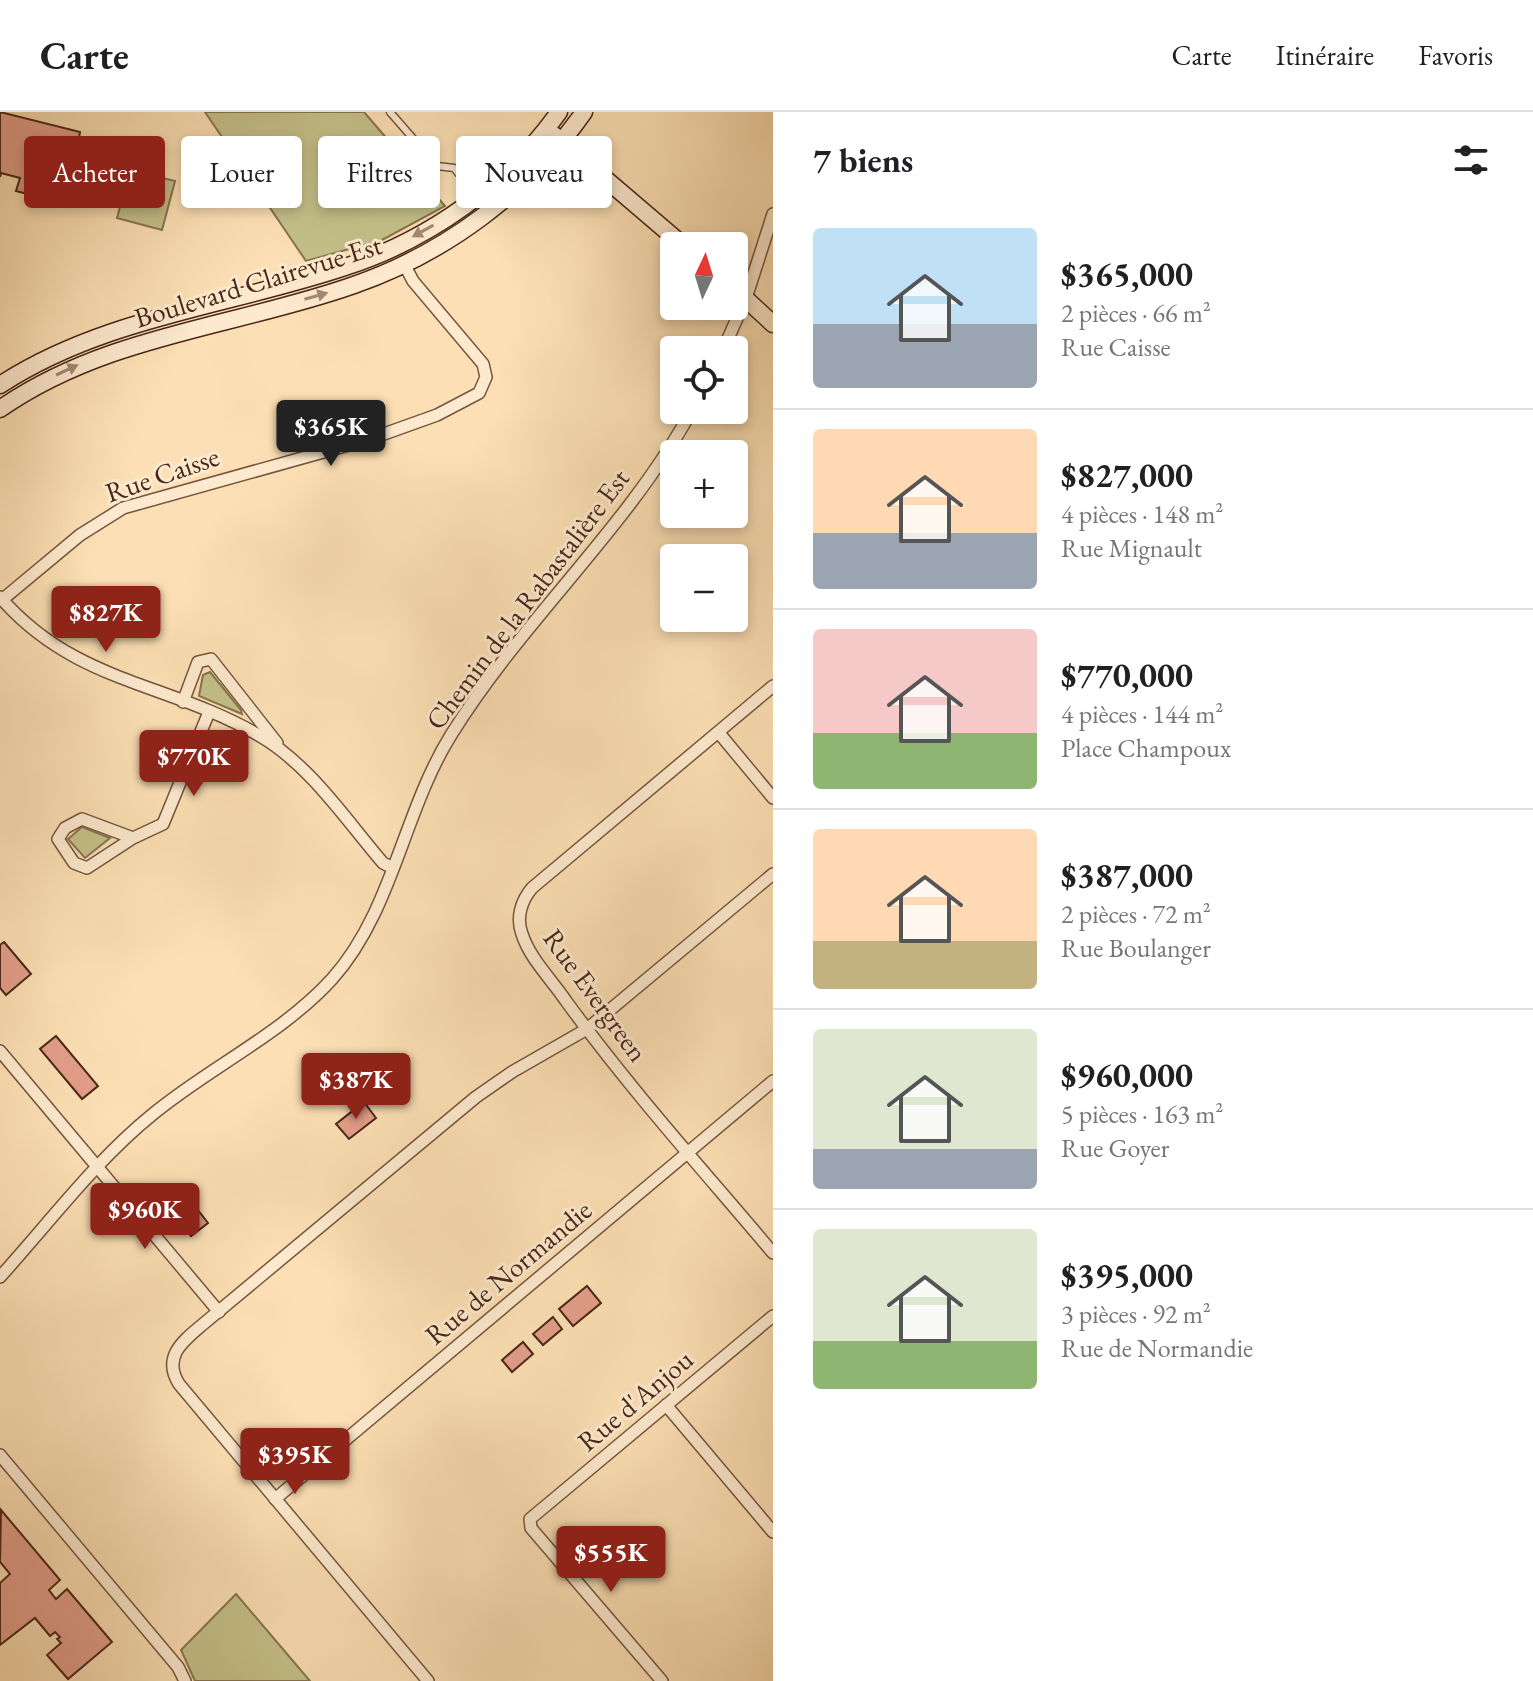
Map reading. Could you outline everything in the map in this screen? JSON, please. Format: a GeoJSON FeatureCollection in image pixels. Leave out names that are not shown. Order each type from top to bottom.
{"type":"FeatureCollection","features":[{"type":"Feature","properties":{"kind":"street","name":"Boulevard Clairevue Est"},"geometry":{"type":"LineString","coordinates":[[540,136],[559,112]]}},
{"type":"Feature","properties":{"kind":"street","name":"Boulevard Clairevue Est"},"geometry":{"type":"LineString","coordinates":[[566,136],[584,112]]}},
{"type":"Feature","properties":{"kind":"street"},"geometry":{"type":"LineString","coordinates":[[547,129],[555,136]]}},
{"type":"Feature","properties":{"kind":"street"},"geometry":{"type":"LineString","coordinates":[[612,185],[667,232]]}},
{"type":"Feature","properties":{"kind":"street","name":"Boulevard Clairevue Est"},"geometry":{"type":"LineString","coordinates":[[0,385],[46,358],[100,335],[364,260],[443,220],[460,208]]}},
{"type":"Feature","properties":{"kind":"street","name":"Boulevard Clairevue Est"},"geometry":{"type":"LineString","coordinates":[[0,409],[41,383],[109,353],[329,293],[404,264],[492,208]]}},
{"type":"Feature","properties":{"kind":"street"},"geometry":{"type":"LineString","coordinates":[[748,274],[773,214]]}},
{"type":"Feature","properties":{"kind":"street","name":"Rue Caisse"},"geometry":{"type":"LineString","coordinates":[[1,598],[80,535],[123,508],[395,431],[476,396],[485,381],[483,364],[413,281],[404,264]]}},
{"type":"Feature","properties":{"kind":"street"},"geometry":{"type":"LineString","coordinates":[[748,301],[773,324]]}},
{"type":"Feature","properties":{"kind":"street","name":"Chemin de la Rabastalière Est"},"geometry":{"type":"LineString","coordinates":[[0,1277],[99,1168],[154,1113],[289,1017],[326,985],[363,932],[393,868],[424,785],[454,729],[631,504],[683,424]]}},
{"type":"Feature","properties":{"kind":"street"},"geometry":{"type":"LineString","coordinates":[[1,598],[37,635],[60,651],[245,728],[282,750]]}},
{"type":"Feature","properties":{"kind":"street"},"geometry":{"type":"LineString","coordinates":[[183,702],[198,662],[211,659],[282,750],[383,863],[393,868]]}},
{"type":"Feature","properties":{"kind":"street","name":"Rue Evergreen"},"geometry":{"type":"LineString","coordinates":[[773,686],[536,884],[525,898],[520,921],[524,938],[587,1029],[773,1253]]}},
{"type":"Feature","properties":{"kind":"street"},"geometry":{"type":"LineString","coordinates":[[133,838],[82,819],[63,830],[58,839],[74,863],[84,868],[133,838],[155,829],[168,817],[209,712]]}},
{"type":"Feature","properties":{"kind":"street"},"geometry":{"type":"LineString","coordinates":[[719,733],[773,798]]}},
{"type":"Feature","properties":{"kind":"street"},"geometry":{"type":"LineString","coordinates":[[428,1681],[174,1376],[172,1362],[177,1349],[485,1090],[587,1029],[773,874]]}},
{"type":"Feature","properties":{"kind":"street"},"geometry":{"type":"LineString","coordinates":[[0,1051],[219,1312]]}},
{"type":"Feature","properties":{"kind":"street","name":"Rue de Normandie"},"geometry":{"type":"LineString","coordinates":[[275,1499],[773,1081]]}},
{"type":"Feature","properties":{"kind":"street","name":"Rue d'Anjou"},"geometry":{"type":"LineString","coordinates":[[662,1681],[529,1522],[773,1316]]}},
{"type":"Feature","properties":{"kind":"street"},"geometry":{"type":"LineString","coordinates":[[666,1405],[773,1532]]}},
{"type":"Feature","properties":{"kind":"street"},"geometry":{"type":"LineString","coordinates":[[0,1455],[178,1667],[185,1681]]}},
{"type":"Feature","properties":{"kind":"lane"},"geometry":{"type":"LineString","coordinates":[[390,112],[437,166],[456,170]]}},
{"type":"Feature","properties":{"kind":"shaded area"},"geometry":{"type":"Polygon","coordinates":[[[205,112],[364,112],[385,136],[318,136],[318,208],[440,208],[440,200],[445,206],[382,240],[306,261],[270,208],[302,208],[302,136],[221,136],[205,112]]]}},
{"type":"Feature","properties":{"kind":"shaded area"},"geometry":{"type":"Polygon","coordinates":[[[165,179],[175,181],[162,230],[117,218],[120,208],[165,208],[165,179]]]}},
{"type":"Feature","properties":{"kind":"shaded area"},"geometry":{"type":"Polygon","coordinates":[[[210,672],[242,714],[199,696],[203,675],[210,672]]]}},
{"type":"Feature","properties":{"kind":"shaded area"},"geometry":{"type":"Polygon","coordinates":[[[82,827],[110,838],[85,858],[68,839],[82,827]]]}},
{"type":"Feature","properties":{"kind":"shaded area"},"geometry":{"type":"Polygon","coordinates":[[[236,1594],[310,1681],[195,1681],[181,1650],[236,1594]]]}},
{"type":"Feature","properties":{"kind":"building"},"geometry":{"type":"Polygon","coordinates":[[[0,112],[80,132],[79,136],[24,136],[24,193],[16,191],[20,178],[1,173],[0,177],[0,112]]]}},
{"type":"Feature","properties":{"kind":"building"},"geometry":{"type":"Polygon","coordinates":[[[4,942],[31,974],[6,995],[0,988],[0,945],[4,942]]]}},
{"type":"Feature","properties":{"kind":"building"},"geometry":{"type":"Polygon","coordinates":[[[56,1036],[98,1086],[82,1099],[40,1049],[56,1036]]]}},
{"type":"Feature","properties":{"kind":"building"},"geometry":{"type":"Polygon","coordinates":[[[364,1102],[376,1118],[349,1139],[336,1124],[364,1102]]]}},
{"type":"Feature","properties":{"kind":"building"},"geometry":{"type":"Polygon","coordinates":[[[187,1196],[208,1223],[191,1236],[170,1209],[187,1196]]]}},
{"type":"Feature","properties":{"kind":"building"},"geometry":{"type":"Polygon","coordinates":[[[587,1286],[601,1303],[573,1326],[559,1309],[587,1286]]]}},
{"type":"Feature","properties":{"kind":"building"},"geometry":{"type":"Polygon","coordinates":[[[553,1317],[562,1329],[543,1345],[533,1334],[553,1317]]]}},
{"type":"Feature","properties":{"kind":"building"},"geometry":{"type":"Polygon","coordinates":[[[523,1342],[533,1354],[512,1372],[502,1360],[523,1342]]]}},
{"type":"Feature","properties":{"kind":"building"},"geometry":{"type":"Polygon","coordinates":[[[1,1510],[60,1580],[49,1590],[56,1599],[67,1589],[112,1642],[68,1679],[47,1655],[61,1643],[57,1639],[60,1637],[55,1632],[50,1636],[35,1618],[0,1645],[0,1583],[10,1574],[0,1562],[1,1510]]]}}]}
